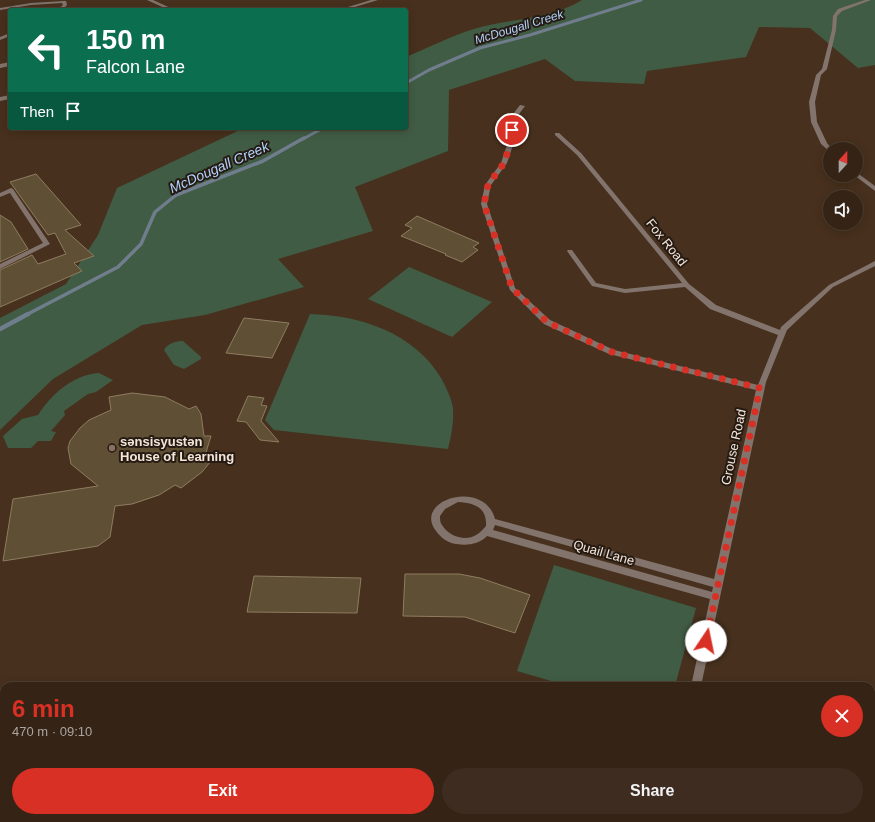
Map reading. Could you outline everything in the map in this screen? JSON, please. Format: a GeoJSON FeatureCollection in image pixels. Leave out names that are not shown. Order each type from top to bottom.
{"type":"FeatureCollection","features":[{"type":"Feature","properties":{"kind":"street"},"geometry":{"type":"LineString","coordinates":[[149,0],[169,8]]}},
{"type":"Feature","properties":{"kind":"street"},"geometry":{"type":"LineString","coordinates":[[347,8],[376,0]]}},
{"type":"Feature","properties":{"kind":"street"},"geometry":{"type":"LineString","coordinates":[[823,142],[814,122],[812,102],[819,75],[824,69],[834,30],[835,16],[840,10],[870,0]]}},
{"type":"Feature","properties":{"kind":"street"},"geometry":{"type":"LineString","coordinates":[[0,9],[32,4],[64,2],[65,5],[61,8]]}},
{"type":"Feature","properties":{"kind":"street"},"geometry":{"type":"LineString","coordinates":[[522,106],[513,118],[511,142],[504,163],[488,185],[484,204],[512,288],[547,322],[612,352],[760,388]]}},
{"type":"Feature","properties":{"kind":"street","name":"Fox Road"},"geometry":{"type":"LineString","coordinates":[[557,134],[579,154],[687,286],[713,307],[782,334]]}},
{"type":"Feature","properties":{"kind":"street"},"geometry":{"type":"LineString","coordinates":[[863,180],[875,189]]}},
{"type":"Feature","properties":{"kind":"street"},"geometry":{"type":"LineString","coordinates":[[0,195],[11,190],[47,244],[0,267]]}},
{"type":"Feature","properties":{"kind":"street"},"geometry":{"type":"LineString","coordinates":[[570,251],[594,285],[624,291],[687,286]]}},
{"type":"Feature","properties":{"kind":"street","name":"Grouse Road"},"geometry":{"type":"LineString","coordinates":[[697,682],[760,388],[784,329],[831,286],[875,263]]}},
{"type":"Feature","properties":{"kind":"street"},"geometry":{"type":"LineString","coordinates":[[466,499],[474,501],[486,509],[491,521],[487,532],[474,540],[466,542],[449,539],[438,530],[435,517],[442,505],[453,500],[466,499]]}},
{"type":"Feature","properties":{"kind":"street","name":"Quail Lane"},"geometry":{"type":"LineString","coordinates":[[491,521],[717,584]]}},
{"type":"Feature","properties":{"kind":"street","name":"Quail Lane"},"geometry":{"type":"LineString","coordinates":[[487,532],[714,597]]}},
{"type":"Feature","properties":{"kind":"green space"},"geometry":{"type":"Polygon","coordinates":[[[582,0],[875,0],[875,65],[858,68],[810,28],[759,27],[746,57],[647,71],[644,84],[575,81],[545,59],[449,90],[448,151],[355,187],[373,231],[278,259],[304,287],[205,315],[142,325],[53,379],[0,430],[0,318],[66,284],[98,235],[117,188],[240,130],[408,130],[408,56],[474,29],[543,15],[570,7],[582,0]]]}},
{"type":"Feature","properties":{"kind":"green space"},"geometry":{"type":"Polygon","coordinates":[[[409,267],[492,302],[452,337],[368,299],[409,267]]]}},
{"type":"Feature","properties":{"kind":"green space"},"geometry":{"type":"Polygon","coordinates":[[[310,314],[348,318],[384,330],[401,338],[430,362],[447,389],[453,409],[453,419],[448,449],[274,430],[265,420],[310,314]]]}},
{"type":"Feature","properties":{"kind":"green space"},"geometry":{"type":"Polygon","coordinates":[[[183,341],[201,357],[201,359],[184,369],[174,365],[164,350],[172,343],[183,341]]]}},
{"type":"Feature","properties":{"kind":"green space"},"geometry":{"type":"Polygon","coordinates":[[[99,373],[113,380],[96,392],[88,394],[64,411],[65,415],[51,431],[56,432],[51,441],[38,441],[31,448],[8,448],[3,436],[22,419],[38,415],[56,393],[80,377],[99,373]]]}},
{"type":"Feature","properties":{"kind":"green space"},"geometry":{"type":"Polygon","coordinates":[[[554,565],[696,608],[676,682],[554,682],[517,671],[554,565]]]}},
{"type":"Feature","properties":{"kind":"building"},"geometry":{"type":"Polygon","coordinates":[[[36,174],[81,225],[65,230],[94,256],[74,263],[82,271],[0,307],[0,270],[32,255],[38,264],[66,254],[55,233],[48,235],[10,182],[36,174]]]}},
{"type":"Feature","properties":{"kind":"building"},"geometry":{"type":"Polygon","coordinates":[[[0,215],[11,222],[28,249],[0,262],[0,215]]]}},
{"type":"Feature","properties":{"kind":"building"},"geometry":{"type":"Polygon","coordinates":[[[417,216],[479,243],[473,247],[478,250],[462,262],[401,236],[412,228],[405,225],[417,216]]]}},
{"type":"Feature","properties":{"kind":"building"},"geometry":{"type":"Polygon","coordinates":[[[244,318],[289,323],[272,358],[226,353],[244,318]]]}},
{"type":"Feature","properties":{"kind":"building"},"geometry":{"type":"Polygon","coordinates":[[[132,393],[165,397],[189,409],[196,406],[201,414],[204,436],[211,436],[204,459],[211,461],[202,472],[181,488],[175,485],[159,495],[132,504],[115,506],[110,537],[98,546],[3,561],[13,499],[98,486],[71,464],[68,448],[70,441],[80,428],[89,420],[111,410],[109,397],[132,393]]]}},
{"type":"Feature","properties":{"kind":"building"},"geometry":{"type":"Polygon","coordinates":[[[248,396],[264,398],[261,405],[267,406],[261,421],[279,442],[260,440],[246,422],[237,421],[248,396]]]}},
{"type":"Feature","properties":{"kind":"building"},"geometry":{"type":"Polygon","coordinates":[[[405,574],[459,574],[480,578],[530,595],[515,633],[465,617],[403,616],[405,574]]]}},
{"type":"Feature","properties":{"kind":"building"},"geometry":{"type":"Polygon","coordinates":[[[254,576],[361,578],[357,613],[247,612],[254,576]]]}},
{"type":"Feature","properties":{"kind":"waterway","name":"McDougall Creek"},"geometry":{"type":"LineString","coordinates":[[408,82],[429,70],[480,48],[530,35],[641,0]]}},
{"type":"Feature","properties":{"kind":"waterway","name":"McDougall Creek"},"geometry":{"type":"LineString","coordinates":[[303,139],[319,130]]}},
{"type":"Feature","properties":{"kind":"waterway","name":"McDougall Creek"},"geometry":{"type":"LineString","coordinates":[[26,315],[118,267],[141,244],[155,212],[176,195],[263,161],[304,138]]}},
{"type":"Feature","properties":{"kind":"waterway","name":"McDougall Creek"},"geometry":{"type":"LineString","coordinates":[[0,329],[28,314]]}},
{"type":"Feature","properties":{"kind":"place","name":"sənsisyustən House of Learning"},"geometry":{"type":"Point","coordinates":[112,448]}},
{"type":"Feature","properties":{"kind":"route"},"geometry":{"type":"LineString","coordinates":[[512,130],[511,142],[504,163],[488,185],[484,204],[512,288],[547,322],[612,352],[760,388],[714,597],[706,641]]}}]}
